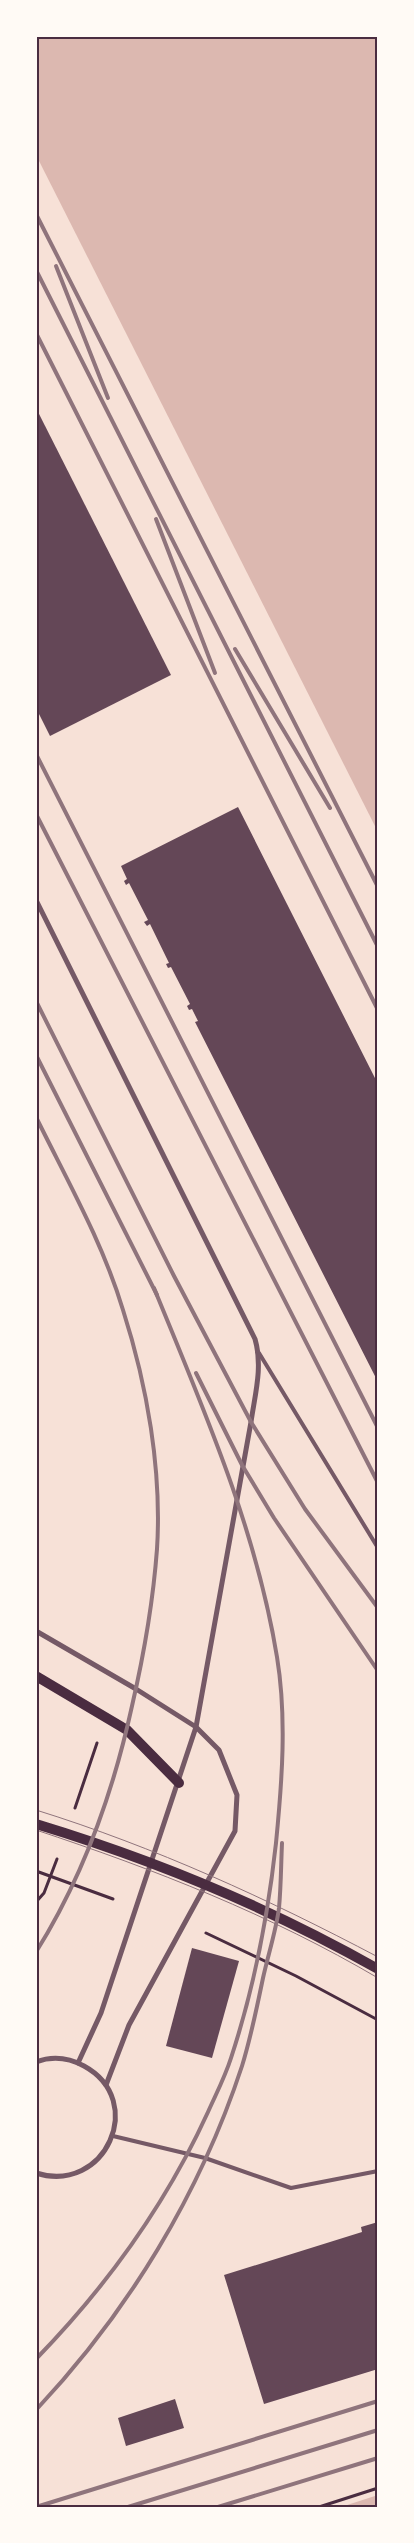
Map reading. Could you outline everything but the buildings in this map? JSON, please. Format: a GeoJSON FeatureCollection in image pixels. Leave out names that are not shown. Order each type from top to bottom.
{"type":"FeatureCollection","features":[{"type":"Feature","properties":{"kind":"main road"},"geometry":{"type":"LineString","coordinates":[[36,1676],[127,1730],[179,1783]]}},
{"type":"Feature","properties":{"kind":"main road"},"geometry":{"type":"LineString","coordinates":[[36,1824],[194,1880],[306,1929],[378,1968]]}},
{"type":"Feature","properties":{"kind":"street"},"geometry":{"type":"LineString","coordinates":[[36,900],[255,1339],[259,1353],[259,1372],[251,1422],[196,1727],[179,1783],[101,2013],[78,2063]]}},
{"type":"Feature","properties":{"kind":"street"},"geometry":{"type":"LineString","coordinates":[[36,1631],[136,1689],[196,1727],[219,1750],[237,1795],[235,1831],[129,2025],[106,2085]]}},
{"type":"Feature","properties":{"kind":"street"},"geometry":{"type":"LineString","coordinates":[[36,2062],[61,2058],[78,2063],[94,2071],[106,2085],[115,2110],[113,2136],[105,2151],[94,2164],[79,2172],[63,2177],[36,2173]]}},
{"type":"Feature","properties":{"kind":"lane"},"geometry":{"type":"LineString","coordinates":[[259,1353],[378,1548]]}},
{"type":"Feature","properties":{"kind":"lane"},"geometry":{"type":"LineString","coordinates":[[113,2136],[206,2158],[291,2188],[378,2171]]}},
{"type":"Feature","properties":{"kind":"path"},"geometry":{"type":"LineString","coordinates":[[296,1976],[378,2020]]}},
{"type":"Feature","properties":{"kind":"path"},"geometry":{"type":"LineString","coordinates":[[319,2507],[378,2488]]}},
{"type":"Feature","properties":{"kind":"shaded area"},"geometry":{"type":"Polygon","coordinates":[[[36,36],[378,36],[378,832],[36,155],[36,36]]]}},
{"type":"Feature","properties":{"kind":"shaded area"},"geometry":{"type":"Polygon","coordinates":[[[378,2495],[378,2507],[341,2507],[378,2495]]]}},
{"type":"Feature","properties":{"kind":"tram line"},"geometry":{"type":"LineString","coordinates":[[36,1810],[168,1857],[253,1895],[378,1957]]}},
{"type":"Feature","properties":{"kind":"tram line"},"geometry":{"type":"LineString","coordinates":[[36,1830],[168,1877],[211,1895],[296,1934],[378,1978]]}},
{"type":"Feature","properties":{"kind":"railway"},"geometry":{"type":"LineString","coordinates":[[36,214],[378,887]]}},
{"type":"Feature","properties":{"kind":"railway"},"geometry":{"type":"LineString","coordinates":[[56,266],[108,398]]}},
{"type":"Feature","properties":{"kind":"railway"},"geometry":{"type":"LineString","coordinates":[[36,270],[378,947]]}},
{"type":"Feature","properties":{"kind":"railway"},"geometry":{"type":"LineString","coordinates":[[36,333],[378,1010]]}},
{"type":"Feature","properties":{"kind":"railway"},"geometry":{"type":"LineString","coordinates":[[156,519],[215,673]]}},
{"type":"Feature","properties":{"kind":"railway"},"geometry":{"type":"LineString","coordinates":[[235,649],[330,808]]}},
{"type":"Feature","properties":{"kind":"railway"},"geometry":{"type":"LineString","coordinates":[[36,754],[378,1428]]}},
{"type":"Feature","properties":{"kind":"railway"},"geometry":{"type":"LineString","coordinates":[[36,814],[378,1483]]}},
{"type":"Feature","properties":{"kind":"railway"},"geometry":{"type":"LineString","coordinates":[[36,1001],[174,1276],[251,1422],[305,1509],[378,1608]]}},
{"type":"Feature","properties":{"kind":"railway"},"geometry":{"type":"LineString","coordinates":[[36,1055],[157,1295]]}},
{"type":"Feature","properties":{"kind":"railway"},"geometry":{"type":"LineString","coordinates":[[36,1117],[95,1236],[115,1285],[132,1339],[151,1428],[155,1458],[158,1519],[157,1549],[148,1628],[116,1771],[95,1834],[82,1864],[53,1923],[36,1952]]}},
{"type":"Feature","properties":{"kind":"railway"},"geometry":{"type":"LineString","coordinates":[[36,2359],[87,2303],[133,2243],[173,2179],[208,2112],[229,2065],[247,2005],[269,1898],[276,1843],[282,1773],[283,1727],[280,1680],[268,1609],[242,1515],[226,1469],[154,1288]]}},
{"type":"Feature","properties":{"kind":"railway"},"geometry":{"type":"LineString","coordinates":[[196,1373],[242,1465],[274,1518],[378,1671]]}},
{"type":"Feature","properties":{"kind":"railway"},"geometry":{"type":"LineString","coordinates":[[36,2410],[70,2372],[131,2292],[183,2205],[225,2114],[242,2066],[251,2033],[278,1917],[282,1843]]}},
{"type":"Feature","properties":{"kind":"railway"},"geometry":{"type":"LineString","coordinates":[[36,2507],[378,2401]]}},
{"type":"Feature","properties":{"kind":"railway"},"geometry":{"type":"LineString","coordinates":[[128,2507],[378,2430]]}},
{"type":"Feature","properties":{"kind":"railway"},"geometry":{"type":"LineString","coordinates":[[218,2507],[378,2458]]}}]}
